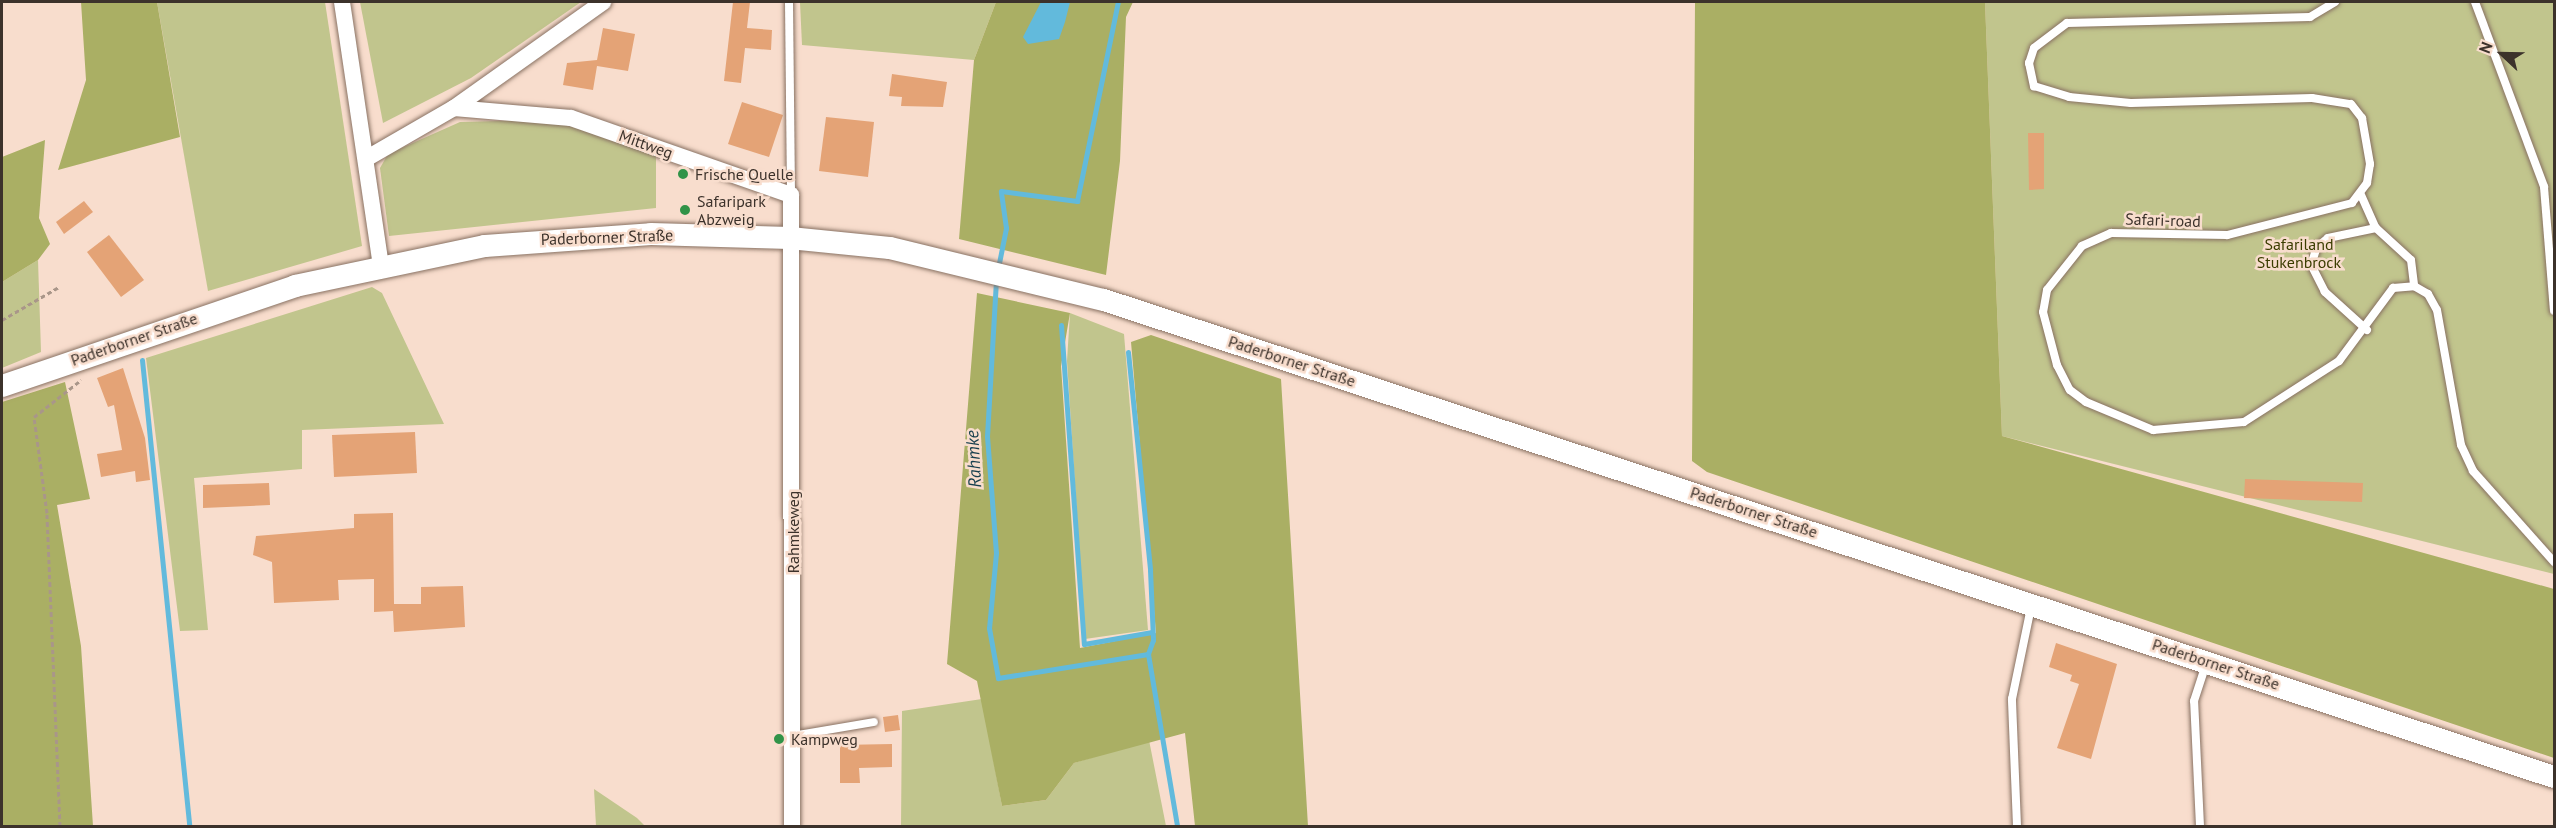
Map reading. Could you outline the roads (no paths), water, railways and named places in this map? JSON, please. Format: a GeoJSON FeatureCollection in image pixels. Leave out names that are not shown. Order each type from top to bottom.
{"type":"FeatureCollection","features":[{"type":"Feature","properties":{"kind":"main road","name":"Paderborner Straße"},"geometry":{"type":"LineString","coordinates":[[2,386],[84,355],[295,286],[381,265],[485,246],[600,235],[790,238],[890,248],[983,268],[1116,303],[2033,603],[2554,777]]}},
{"type":"Feature","properties":{"kind":"street"},"geometry":{"type":"LineString","coordinates":[[342,2],[369,157],[381,265]]}},
{"type":"Feature","properties":{"kind":"street"},"geometry":{"type":"LineString","coordinates":[[369,157],[454,108],[603,2]]}},
{"type":"Feature","properties":{"kind":"street","name":"Mittweg"},"geometry":{"type":"LineString","coordinates":[[454,108],[571,118],[791,195]]}},
{"type":"Feature","properties":{"kind":"street"},"geometry":{"type":"LineString","coordinates":[[790,238],[791,195]]}},
{"type":"Feature","properties":{"kind":"street","name":"Rahmkeweg"},"geometry":{"type":"LineString","coordinates":[[790,238],[792,826]]}},
{"type":"Feature","properties":{"kind":"lane"},"geometry":{"type":"LineString","coordinates":[[789,2],[791,195]]}},
{"type":"Feature","properties":{"kind":"lane"},"geometry":{"type":"LineString","coordinates":[[2335,2],[2310,17],[2067,23],[2034,48],[2030,78],[2047,93],[2131,103],[2312,98],[2351,104],[2368,140],[2370,164],[2361,195],[2376,228],[2411,260],[2414,286],[2428,294],[2437,310],[2461,445],[2473,471],[2554,562]]}},
{"type":"Feature","properties":{"kind":"lane"},"geometry":{"type":"LineString","coordinates":[[2475,2],[2544,187],[2554,311]]}},
{"type":"Feature","properties":{"kind":"lane","name":"Safari-road"},"geometry":{"type":"LineString","coordinates":[[2361,195],[2352,203],[2227,235],[2111,233],[2082,246],[2063,264],[2047,290],[2043,312],[2047,338],[2070,390],[2117,417],[2153,430],[2244,422],[2326,371],[2367,330],[2393,288],[2414,286]]}},
{"type":"Feature","properties":{"kind":"lane"},"geometry":{"type":"LineString","coordinates":[[2367,330],[2325,292],[2311,265],[2317,247],[2328,238],[2376,228]]}},
{"type":"Feature","properties":{"kind":"lane"},"geometry":{"type":"LineString","coordinates":[[2017,826],[2012,699],[2023,626],[2033,603]]}},
{"type":"Feature","properties":{"kind":"lane"},"geometry":{"type":"LineString","coordinates":[[2200,826],[2194,701],[2207,661]]}},
{"type":"Feature","properties":{"kind":"lane"},"geometry":{"type":"LineString","coordinates":[[792,736],[874,722]]}},
{"type":"Feature","properties":{"kind":"water"},"geometry":{"type":"Polygon","coordinates":[[[1041,2],[1070,2],[1059,39],[1028,44],[1023,37],[1041,2]]]}},
{"type":"Feature","properties":{"kind":"waterway","name":"Rahmke"},"geometry":{"type":"LineString","coordinates":[[998,268],[1006,228],[1001,191],[1077,201],[1118,2]]}},
{"type":"Feature","properties":{"kind":"waterway","name":"Rahmke"},"geometry":{"type":"LineString","coordinates":[[996,280],[987,436],[996,553],[989,628],[998,678],[1148,654],[1177,826]]}},
{"type":"Feature","properties":{"kind":"waterway","name":"Rahmke"},"geometry":{"type":"LineString","coordinates":[[1061,325],[1084,644],[1152,632]]}},
{"type":"Feature","properties":{"kind":"waterway"},"geometry":{"type":"LineString","coordinates":[[1128,352],[1150,570],[1153,640],[1148,654]]}},
{"type":"Feature","properties":{"kind":"waterway"},"geometry":{"type":"LineString","coordinates":[[142,360],[189,826]]}},
{"type":"Feature","properties":{"kind":"place","name":"Frische Quelle"},"geometry":{"type":"Point","coordinates":[683,174]}},
{"type":"Feature","properties":{"kind":"place","name":"Safaripark Abzweig"},"geometry":{"type":"Point","coordinates":[685,210]}},
{"type":"Feature","properties":{"kind":"place","name":"Kampweg"},"geometry":{"type":"Point","coordinates":[779,739]}},
{"type":"Feature","properties":{"kind":"park label","name":"Safariland Stukenbrock"},"geometry":{"type":"Point","coordinates":[2299,253]}}]}
